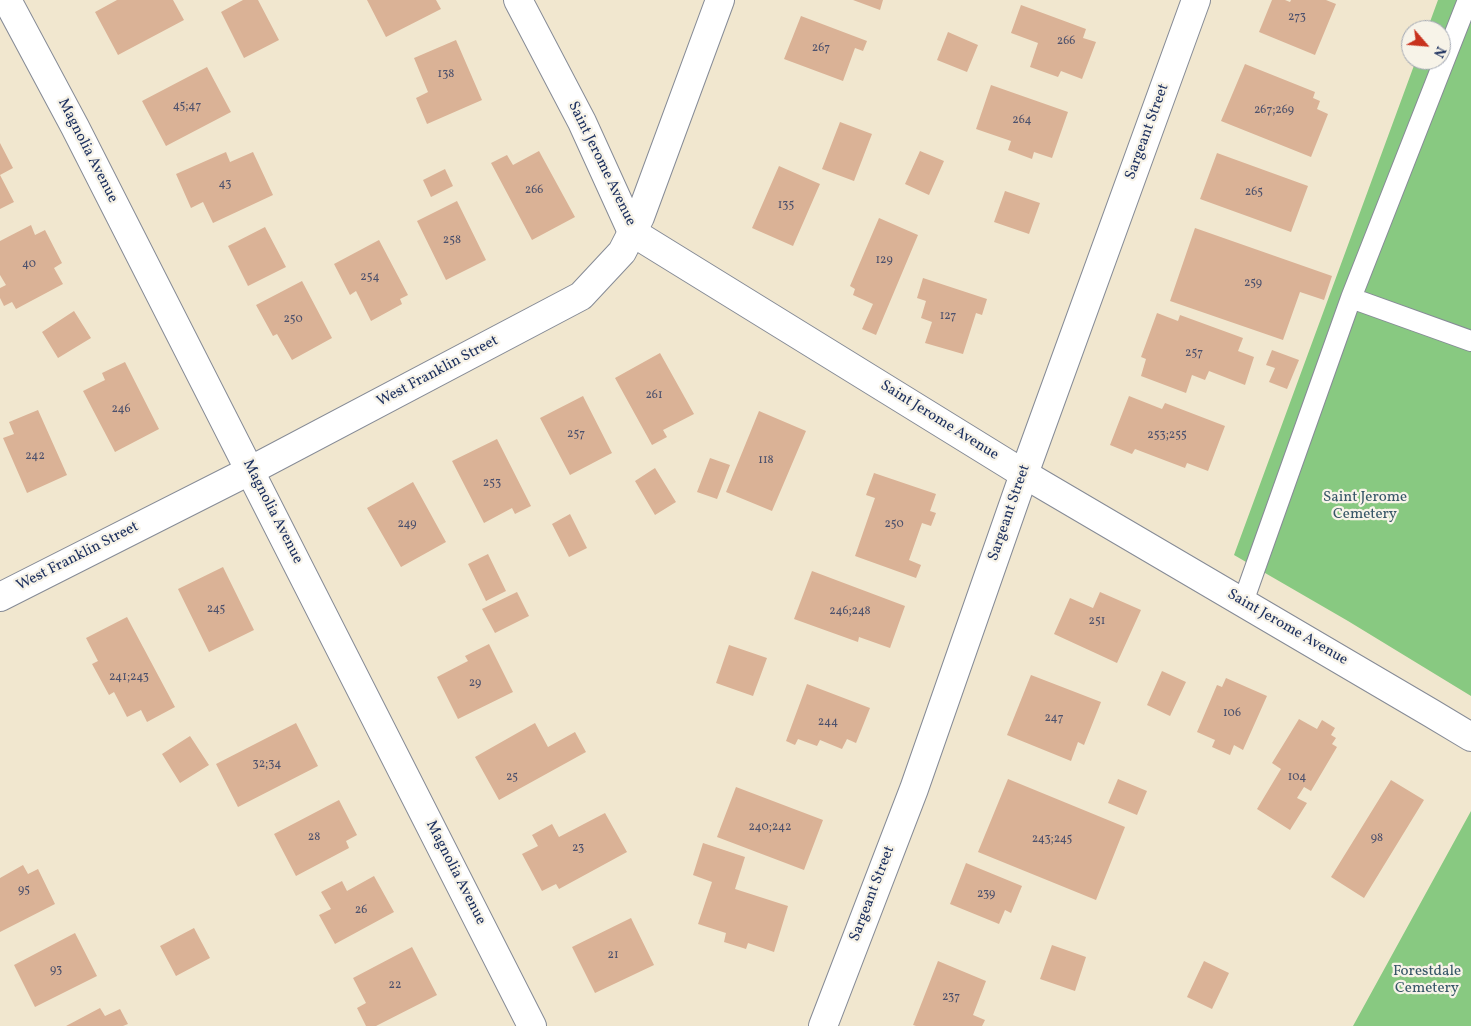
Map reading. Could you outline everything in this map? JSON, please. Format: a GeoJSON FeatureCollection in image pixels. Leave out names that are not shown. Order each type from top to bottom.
{"type":"FeatureCollection","features":[{"type":"Feature","properties":{"kind":"street","name":"Magnolia Avenue"},"geometry":{"type":"LineString","coordinates":[[7,0],[76,128],[532,1026]]}},
{"type":"Feature","properties":{"kind":"street","name":"Saint Jerome Avenue"},"geometry":{"type":"LineString","coordinates":[[518,0],[582,122],[632,232],[1024,474],[1471,737]]}},
{"type":"Feature","properties":{"kind":"street","name":"West Franklin Street"},"geometry":{"type":"LineString","coordinates":[[0,597],[251,470],[581,296],[622,252],[640,217],[720,0]]}},
{"type":"Feature","properties":{"kind":"street","name":"Sargeant Street"},"geometry":{"type":"LineString","coordinates":[[823,1026],[914,789],[1024,474],[1196,0]]}},
{"type":"Feature","properties":{"kind":"lane"},"geometry":{"type":"LineString","coordinates":[[1243,602],[1351,298],[1468,0]]}},
{"type":"Feature","properties":{"kind":"lane"},"geometry":{"type":"LineString","coordinates":[[1351,298],[1471,341]]}},
{"type":"Feature","properties":{"kind":"green space","name":"Saint Jerome Cemetery"},"geometry":{"type":"Polygon","coordinates":[[[1438,0],[1471,0],[1471,696],[1348,621],[1234,555],[1412,70],[1451,70],[1451,20],[1431,20],[1438,0]]]}},
{"type":"Feature","properties":{"kind":"green space","name":"Forestdale Cemetery"},"geometry":{"type":"Polygon","coordinates":[[[1471,811],[1471,1026],[1353,1026],[1471,811]]]}},
{"type":"Feature","properties":{"kind":"building"},"geometry":{"type":"Polygon","coordinates":[[[117,0],[173,0],[184,20],[118,55],[95,12],[117,0]]]}},
{"type":"Feature","properties":{"kind":"building"},"geometry":{"type":"Polygon","coordinates":[[[243,0],[258,0],[279,40],[244,58],[221,12],[243,0]]]}},
{"type":"Feature","properties":{"kind":"building"},"geometry":{"type":"Polygon","coordinates":[[[367,0],[436,0],[441,9],[386,37],[367,0]]]}},
{"type":"Feature","properties":{"kind":"building"},"geometry":{"type":"Polygon","coordinates":[[[853,0],[883,0],[880,10],[853,0]]]}},
{"type":"Feature","properties":{"kind":"building"},"geometry":{"type":"Polygon","coordinates":[[[1272,0],[1290,2],[1291,0],[1326,0],[1336,4],[1315,55],[1259,32],[1272,0]]]}},
{"type":"Feature","properties":{"kind":"building"},"geometry":{"type":"Polygon","coordinates":[[[1021,5],[1086,29],[1083,38],[1096,42],[1082,79],[1061,71],[1058,77],[1030,67],[1038,43],[1011,33],[1021,5]]]}},
{"type":"Feature","properties":{"kind":"building"},"geometry":{"type":"Polygon","coordinates":[[[801,16],[867,41],[863,51],[855,48],[843,81],[784,59],[801,16]]]}},
{"type":"Feature","properties":{"kind":"building"},"geometry":{"type":"Polygon","coordinates":[[[948,32],[978,45],[967,72],[937,60],[948,32]]]}},
{"type":"Feature","properties":{"kind":"building"},"geometry":{"type":"Polygon","coordinates":[[[456,40],[482,100],[427,124],[416,98],[428,92],[414,58],[456,40]]]}},
{"type":"Feature","properties":{"kind":"building"},"geometry":{"type":"Polygon","coordinates":[[[1245,64],[1315,92],[1313,98],[1320,101],[1317,109],[1328,114],[1311,157],[1221,121],[1245,64]]]}},
{"type":"Feature","properties":{"kind":"building"},"geometry":{"type":"Polygon","coordinates":[[[207,67],[231,112],[166,146],[142,101],[207,67]]]}},
{"type":"Feature","properties":{"kind":"building"},"geometry":{"type":"Polygon","coordinates":[[[991,85],[1068,112],[1052,158],[1034,152],[1032,159],[1008,150],[1011,141],[976,129],[991,85]]]}},
{"type":"Feature","properties":{"kind":"building"},"geometry":{"type":"Polygon","coordinates":[[[840,122],[872,134],[854,181],[822,169],[840,122]]]}},
{"type":"Feature","properties":{"kind":"building"},"geometry":{"type":"Polygon","coordinates":[[[0,143],[13,168],[0,175],[0,143]]]}},
{"type":"Feature","properties":{"kind":"building"},"geometry":{"type":"Polygon","coordinates":[[[539,151],[575,217],[532,240],[491,163],[507,155],[513,165],[539,151]]]}},
{"type":"Feature","properties":{"kind":"building"},"geometry":{"type":"Polygon","coordinates":[[[920,151],[944,161],[929,195],[905,184],[920,151]]]}},
{"type":"Feature","properties":{"kind":"building"},"geometry":{"type":"Polygon","coordinates":[[[226,152],[230,162],[253,152],[273,195],[213,223],[203,202],[191,208],[176,174],[226,152]]]}},
{"type":"Feature","properties":{"kind":"building"},"geometry":{"type":"Polygon","coordinates":[[[1217,153],[1308,186],[1291,232],[1200,199],[1217,153]]]}},
{"type":"Feature","properties":{"kind":"building"},"geometry":{"type":"Polygon","coordinates":[[[779,166],[820,184],[793,246],[752,228],[779,166]]]}},
{"type":"Feature","properties":{"kind":"building"},"geometry":{"type":"Polygon","coordinates":[[[445,169],[453,186],[431,197],[423,180],[445,169]]]}},
{"type":"Feature","properties":{"kind":"building"},"geometry":{"type":"Polygon","coordinates":[[[0,175],[14,202],[0,209],[0,175]]]}},
{"type":"Feature","properties":{"kind":"building"},"geometry":{"type":"Polygon","coordinates":[[[1005,191],[1040,203],[1029,234],[994,222],[1005,191]]]}},
{"type":"Feature","properties":{"kind":"building"},"geometry":{"type":"Polygon","coordinates":[[[457,201],[486,260],[446,280],[417,221],[457,201]]]}},
{"type":"Feature","properties":{"kind":"building"},"geometry":{"type":"Polygon","coordinates":[[[879,218],[918,235],[876,335],[862,329],[873,304],[853,295],[855,289],[850,286],[879,218]]]}},
{"type":"Feature","properties":{"kind":"building"},"geometry":{"type":"Polygon","coordinates":[[[31,225],[35,235],[45,230],[62,263],[54,268],[63,284],[16,309],[12,302],[4,306],[0,298],[0,288],[6,285],[0,275],[0,241],[31,225]]]}},
{"type":"Feature","properties":{"kind":"building"},"geometry":{"type":"Polygon","coordinates":[[[265,227],[286,267],[248,286],[228,246],[265,227]]]}},
{"type":"Feature","properties":{"kind":"building"},"geometry":{"type":"Polygon","coordinates":[[[1195,228],[1332,276],[1324,300],[1300,292],[1283,340],[1170,301],[1195,228]]]}},
{"type":"Feature","properties":{"kind":"building"},"geometry":{"type":"Polygon","coordinates":[[[379,240],[408,295],[400,299],[402,304],[371,321],[356,291],[350,295],[334,264],[379,240]]]}},
{"type":"Feature","properties":{"kind":"building"},"geometry":{"type":"Polygon","coordinates":[[[923,278],[987,299],[982,315],[976,313],[963,354],[925,343],[932,322],[921,318],[926,301],[917,298],[923,278]]]}},
{"type":"Feature","properties":{"kind":"building"},"geometry":{"type":"Polygon","coordinates":[[[302,281],[332,338],[292,360],[277,334],[273,336],[256,305],[302,281]]]}},
{"type":"Feature","properties":{"kind":"building"},"geometry":{"type":"Polygon","coordinates":[[[74,311],[91,338],[58,358],[42,332],[74,311]]]}},
{"type":"Feature","properties":{"kind":"building"},"geometry":{"type":"Polygon","coordinates":[[[1157,313],[1178,321],[1180,315],[1243,338],[1238,351],[1254,357],[1245,385],[1209,371],[1205,380],[1192,375],[1186,393],[1141,376],[1146,359],[1141,357],[1157,313]]]}},
{"type":"Feature","properties":{"kind":"building"},"geometry":{"type":"Polygon","coordinates":[[[1272,350],[1299,360],[1287,389],[1269,382],[1275,368],[1266,365],[1272,350]]]}},
{"type":"Feature","properties":{"kind":"building"},"geometry":{"type":"Polygon","coordinates":[[[660,353],[694,414],[663,430],[667,437],[652,445],[615,378],[660,353]]]}},
{"type":"Feature","properties":{"kind":"building"},"geometry":{"type":"Polygon","coordinates":[[[125,362],[159,429],[115,452],[83,391],[105,380],[102,373],[125,362]]]}},
{"type":"Feature","properties":{"kind":"building"},"geometry":{"type":"Polygon","coordinates":[[[583,396],[612,453],[570,475],[540,418],[583,396]]]}},
{"type":"Feature","properties":{"kind":"building"},"geometry":{"type":"Polygon","coordinates":[[[1129,396],[1162,409],[1165,403],[1225,426],[1208,471],[1187,463],[1185,468],[1135,449],[1132,454],[1110,445],[1129,396]]]}},
{"type":"Feature","properties":{"kind":"building"},"geometry":{"type":"Polygon","coordinates":[[[38,410],[67,475],[27,493],[3,438],[14,434],[9,422],[38,410]]]}},
{"type":"Feature","properties":{"kind":"building"},"geometry":{"type":"Polygon","coordinates":[[[759,411],[806,431],[772,511],[726,492],[759,411]]]}},
{"type":"Feature","properties":{"kind":"building"},"geometry":{"type":"Polygon","coordinates":[[[497,439],[531,506],[515,514],[512,508],[484,523],[452,461],[497,439]]]}},
{"type":"Feature","properties":{"kind":"building"},"geometry":{"type":"Polygon","coordinates":[[[710,458],[730,465],[717,499],[697,492],[710,458]]]}},
{"type":"Feature","properties":{"kind":"building"},"geometry":{"type":"Polygon","coordinates":[[[655,468],[676,502],[655,515],[635,481],[655,468]]]}},
{"type":"Feature","properties":{"kind":"building"},"geometry":{"type":"Polygon","coordinates":[[[874,473],[936,494],[930,511],[936,513],[931,526],[922,523],[909,560],[921,565],[916,578],[855,556],[875,498],[866,495],[874,473]]]}},
{"type":"Feature","properties":{"kind":"building"},"geometry":{"type":"Polygon","coordinates":[[[413,482],[446,542],[401,567],[367,508],[413,482]]]}},
{"type":"Feature","properties":{"kind":"building"},"geometry":{"type":"Polygon","coordinates":[[[570,514],[587,548],[569,557],[552,524],[570,514]]]}},
{"type":"Feature","properties":{"kind":"building"},"geometry":{"type":"Polygon","coordinates":[[[488,554],[506,591],[486,601],[468,564],[488,554]]]}},
{"type":"Feature","properties":{"kind":"building"},"geometry":{"type":"Polygon","coordinates":[[[223,567],[254,630],[209,652],[178,589],[223,567]]]}},
{"type":"Feature","properties":{"kind":"building"},"geometry":{"type":"Polygon","coordinates":[[[812,571],[905,606],[890,648],[859,637],[858,642],[794,619],[812,571]]]}},
{"type":"Feature","properties":{"kind":"building"},"geometry":{"type":"Polygon","coordinates":[[[517,592],[529,616],[495,633],[482,609],[517,592]]]}},
{"type":"Feature","properties":{"kind":"building"},"geometry":{"type":"Polygon","coordinates":[[[1100,592],[1141,610],[1117,663],[1054,634],[1070,598],[1093,608],[1100,592]]]}},
{"type":"Feature","properties":{"kind":"building"},"geometry":{"type":"Polygon","coordinates":[[[127,617],[175,707],[147,722],[141,710],[127,717],[114,692],[109,695],[92,664],[98,661],[86,638],[127,617]]]}},
{"type":"Feature","properties":{"kind":"building"},"geometry":{"type":"Polygon","coordinates":[[[489,644],[513,692],[458,719],[437,677],[468,661],[465,656],[489,644]]]}},
{"type":"Feature","properties":{"kind":"building"},"geometry":{"type":"Polygon","coordinates":[[[729,645],[767,658],[753,696],[716,683],[729,645]]]}},
{"type":"Feature","properties":{"kind":"building"},"geometry":{"type":"Polygon","coordinates":[[[1162,671],[1186,682],[1170,716],[1147,705],[1162,671]]]}},
{"type":"Feature","properties":{"kind":"building"},"geometry":{"type":"Polygon","coordinates":[[[1031,675],[1101,702],[1084,745],[1078,742],[1071,761],[1007,735],[1031,675]]]}},
{"type":"Feature","properties":{"kind":"building"},"geometry":{"type":"Polygon","coordinates":[[[1226,678],[1267,696],[1243,750],[1234,745],[1230,755],[1212,747],[1215,740],[1197,732],[1217,685],[1222,687],[1226,678]]]}},
{"type":"Feature","properties":{"kind":"building"},"geometry":{"type":"Polygon","coordinates":[[[807,684],[870,708],[856,743],[847,739],[842,749],[820,740],[817,746],[798,739],[795,745],[786,741],[807,684]]]}},
{"type":"Feature","properties":{"kind":"building"},"geometry":{"type":"Polygon","coordinates":[[[1299,719],[1317,729],[1322,720],[1335,728],[1331,735],[1336,738],[1332,744],[1337,747],[1311,791],[1304,787],[1297,798],[1307,803],[1290,830],[1257,809],[1281,769],[1272,763],[1299,719]]]}},
{"type":"Feature","properties":{"kind":"building"},"geometry":{"type":"Polygon","coordinates":[[[296,723],[318,766],[238,807],[216,764],[296,723]]]}},
{"type":"Feature","properties":{"kind":"building"},"geometry":{"type":"Polygon","coordinates":[[[535,723],[548,747],[575,732],[586,752],[499,800],[475,757],[535,723]]]}},
{"type":"Feature","properties":{"kind":"building"},"geometry":{"type":"Polygon","coordinates":[[[190,736],[209,765],[180,783],[162,754],[190,736]]]}},
{"type":"Feature","properties":{"kind":"building"},"geometry":{"type":"Polygon","coordinates":[[[1008,779],[1125,827],[1096,900],[978,852],[1008,779]]]}},
{"type":"Feature","properties":{"kind":"building"},"geometry":{"type":"Polygon","coordinates":[[[1118,779],[1147,791],[1137,815],[1108,803],[1118,779]]]}},
{"type":"Feature","properties":{"kind":"building"},"geometry":{"type":"Polygon","coordinates":[[[1391,780],[1424,800],[1364,898],[1331,877],[1391,780]]]}},
{"type":"Feature","properties":{"kind":"building"},"geometry":{"type":"Polygon","coordinates":[[[736,787],[823,820],[804,870],[717,837],[736,787]]]}},
{"type":"Feature","properties":{"kind":"building"},"geometry":{"type":"Polygon","coordinates":[[[339,800],[357,835],[346,841],[349,848],[296,876],[274,834],[339,800]]]}},
{"type":"Feature","properties":{"kind":"building"},"geometry":{"type":"Polygon","coordinates":[[[605,813],[627,852],[559,889],[556,884],[542,891],[522,854],[538,846],[532,835],[552,824],[559,837],[605,813]]]}},
{"type":"Feature","properties":{"kind":"building"},"geometry":{"type":"Polygon","coordinates":[[[703,843],[745,857],[735,889],[788,906],[774,952],[748,943],[746,949],[724,942],[726,933],[698,924],[712,882],[693,875],[703,843]]]}},
{"type":"Feature","properties":{"kind":"building"},"geometry":{"type":"Polygon","coordinates":[[[966,863],[1022,886],[1011,913],[1005,910],[999,924],[950,904],[966,863]]]}},
{"type":"Feature","properties":{"kind":"building"},"geometry":{"type":"Polygon","coordinates":[[[23,865],[28,874],[38,869],[55,904],[0,932],[0,878],[23,865]]]}},
{"type":"Feature","properties":{"kind":"building"},"geometry":{"type":"Polygon","coordinates":[[[374,876],[394,912],[335,944],[319,915],[331,909],[321,892],[342,881],[347,891],[374,876]]]}},
{"type":"Feature","properties":{"kind":"building"},"geometry":{"type":"Polygon","coordinates":[[[631,918],[654,965],[595,993],[572,947],[631,918]]]}},
{"type":"Feature","properties":{"kind":"building"},"geometry":{"type":"Polygon","coordinates":[[[194,928],[210,958],[176,976],[160,946],[194,928]]]}},
{"type":"Feature","properties":{"kind":"building"},"geometry":{"type":"Polygon","coordinates":[[[75,933],[97,976],[35,1007],[14,965],[75,933]]]}},
{"type":"Feature","properties":{"kind":"building"},"geometry":{"type":"Polygon","coordinates":[[[1052,945],[1086,957],[1075,991],[1040,979],[1052,945]]]}},
{"type":"Feature","properties":{"kind":"building"},"geometry":{"type":"Polygon","coordinates":[[[412,947],[437,995],[376,1026],[366,1026],[357,1008],[366,1003],[353,978],[412,947]]]}},
{"type":"Feature","properties":{"kind":"building"},"geometry":{"type":"Polygon","coordinates":[[[938,961],[986,981],[973,1015],[985,1020],[982,1026],[913,1025],[938,961]]]}},
{"type":"Feature","properties":{"kind":"building"},"geometry":{"type":"Polygon","coordinates":[[[1204,961],[1229,973],[1212,1009],[1187,997],[1204,961]]]}},
{"type":"Feature","properties":{"kind":"building"},"geometry":{"type":"Polygon","coordinates":[[[100,1008],[105,1016],[120,1009],[128,1024],[123,1026],[66,1026],[100,1008]]]}}]}
